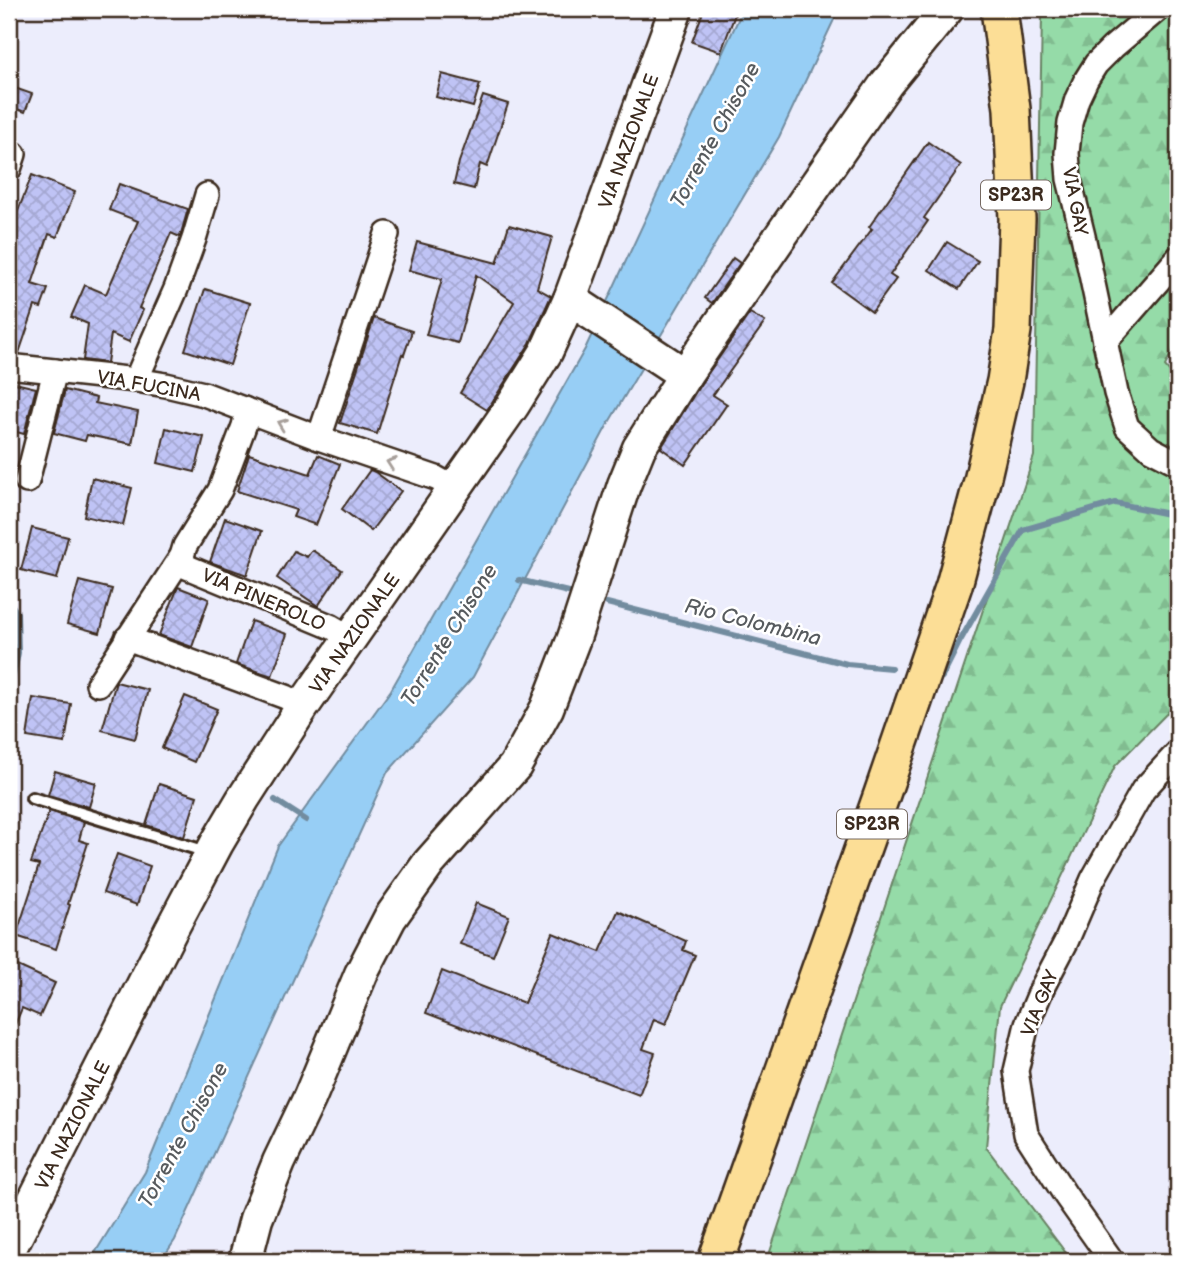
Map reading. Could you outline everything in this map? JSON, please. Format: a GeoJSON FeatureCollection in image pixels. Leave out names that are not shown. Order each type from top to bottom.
{"type":"FeatureCollection","features":[{"type":"Feature","properties":{"kind":"main road","name":"SP23R"},"geometry":{"type":"LineString","coordinates":[[716,1261],[883,794],[954,585],[1005,381],[1013,330],[1017,219],[1012,109],[999,9]]}},
{"type":"Feature","properties":{"kind":"street","name":"VIA NAZIONALE"},"geometry":{"type":"LineString","coordinates":[[9,1250],[211,853],[243,799],[303,706],[531,378],[546,352],[570,299],[676,9]]}},
{"type":"Feature","properties":{"kind":"street"},"geometry":{"type":"LineString","coordinates":[[245,1261],[256,1219],[279,1162],[310,1097],[361,974],[390,918],[429,863],[515,766],[547,708],[574,638],[624,485],[639,448],[685,375],[878,94],[947,9]]}},
{"type":"Feature","properties":{"kind":"street","name":"VIA GAY"},"geometry":{"type":"LineString","coordinates":[[1158,9],[1113,47],[1086,79],[1070,123],[1067,153],[1069,179],[1116,393],[1126,427],[1151,449],[1178,463]]}},
{"type":"Feature","properties":{"kind":"street"},"geometry":{"type":"LineString","coordinates":[[136,380],[176,289],[207,195]]}},
{"type":"Feature","properties":{"kind":"street"},"geometry":{"type":"LineString","coordinates":[[320,438],[387,234]]}},
{"type":"Feature","properties":{"kind":"street"},"geometry":{"type":"LineString","coordinates":[[1105,342],[1178,258]]}},
{"type":"Feature","properties":{"kind":"street"},"geometry":{"type":"LineString","coordinates":[[570,299],[685,375]]}},
{"type":"Feature","properties":{"kind":"street","name":"VIA FUCINA"},"geometry":{"type":"LineString","coordinates":[[9,366],[136,380],[204,394],[436,478],[454,488]]}},
{"type":"Feature","properties":{"kind":"street"},"geometry":{"type":"LineString","coordinates":[[27,481],[55,371]]}},
{"type":"Feature","properties":{"kind":"street","name":"VIA PINEROLO"},"geometry":{"type":"LineString","coordinates":[[98,684],[182,556],[185,546],[220,491],[244,426],[244,409]]}},
{"type":"Feature","properties":{"kind":"street","name":"VIA PINEROLO"},"geometry":{"type":"LineString","coordinates":[[182,556],[187,567],[331,627],[351,638]]}},
{"type":"Feature","properties":{"kind":"street"},"geometry":{"type":"LineString","coordinates":[[127,638],[286,697],[303,706]]}},
{"type":"Feature","properties":{"kind":"street","name":"VIA GAY"},"geometry":{"type":"LineString","coordinates":[[1112,1261],[1026,1133],[1016,1071],[1027,1024],[1093,879],[1143,790],[1178,752]]}},
{"type":"Feature","properties":{"kind":"lane"},"geometry":{"type":"LineString","coordinates":[[32,798],[211,853]]}},
{"type":"Feature","properties":{"kind":"green space"},"geometry":{"type":"Polygon","coordinates":[[[1052,9],[1178,9],[1178,340],[1165,366],[1178,381],[1178,702],[1115,766],[1000,1006],[986,1147],[1072,1261],[767,1261],[1034,456],[1042,15],[1052,9]]]}},
{"type":"Feature","properties":{"kind":"water","name":"Torrente Chisone"},"geometry":{"type":"Polygon","coordinates":[[[743,9],[839,9],[779,137],[608,424],[473,677],[387,773],[175,1240],[161,1261],[90,1261],[145,1172],[278,846],[391,690],[585,349],[743,9]]]}},
{"type":"Feature","properties":{"kind":"building"},"geometry":{"type":"Polygon","coordinates":[[[704,9],[737,9],[721,52],[692,42],[704,9]]]}},
{"type":"Feature","properties":{"kind":"building"},"geometry":{"type":"Polygon","coordinates":[[[442,74],[480,84],[473,107],[436,97],[442,74]]]}},
{"type":"Feature","properties":{"kind":"building"},"geometry":{"type":"Polygon","coordinates":[[[9,86],[32,94],[25,112],[9,106],[9,86]]]}},
{"type":"Feature","properties":{"kind":"building"},"geometry":{"type":"Polygon","coordinates":[[[483,96],[508,104],[487,167],[480,164],[474,189],[454,184],[459,162],[483,96]]]}},
{"type":"Feature","properties":{"kind":"building"},"geometry":{"type":"Polygon","coordinates":[[[928,142],[961,165],[924,218],[928,221],[890,275],[896,279],[872,312],[832,283],[872,229],[869,227],[928,142]]]}},
{"type":"Feature","properties":{"kind":"building"},"geometry":{"type":"Polygon","coordinates":[[[32,175],[75,192],[57,237],[49,234],[32,284],[48,289],[41,308],[35,306],[19,353],[9,352],[9,234],[32,175]]]}},
{"type":"Feature","properties":{"kind":"building"},"geometry":{"type":"Polygon","coordinates":[[[119,184],[188,209],[180,237],[171,233],[139,308],[143,310],[129,342],[111,334],[107,363],[83,360],[88,324],[71,317],[85,285],[106,294],[138,221],[109,210],[119,184]]]}},
{"type":"Feature","properties":{"kind":"building"},"geometry":{"type":"Polygon","coordinates":[[[509,225],[552,237],[537,288],[551,296],[530,343],[487,410],[460,393],[514,302],[476,275],[458,343],[426,335],[442,279],[409,270],[417,242],[497,263],[509,225]]]}},
{"type":"Feature","properties":{"kind":"building"},"geometry":{"type":"Polygon","coordinates":[[[947,242],[978,261],[959,289],[929,270],[947,242]]]}},
{"type":"Feature","properties":{"kind":"building"},"geometry":{"type":"Polygon","coordinates":[[[733,258],[740,263],[712,303],[705,298],[733,258]]]}},
{"type":"Feature","properties":{"kind":"building"},"geometry":{"type":"Polygon","coordinates":[[[205,289],[250,303],[230,365],[185,350],[205,289]]]}},
{"type":"Feature","properties":{"kind":"building"},"geometry":{"type":"Polygon","coordinates":[[[750,313],[765,322],[713,395],[727,404],[685,465],[661,448],[700,385],[750,313]]]}},
{"type":"Feature","properties":{"kind":"building"},"geometry":{"type":"Polygon","coordinates":[[[374,318],[412,331],[377,434],[340,423],[374,318]]]}},
{"type":"Feature","properties":{"kind":"building"},"geometry":{"type":"Polygon","coordinates":[[[15,383],[36,388],[24,434],[9,430],[9,410],[15,383]]]}},
{"type":"Feature","properties":{"kind":"building"},"geometry":{"type":"Polygon","coordinates":[[[65,390],[96,398],[95,403],[138,412],[132,444],[87,435],[85,441],[54,433],[65,390]]]}},
{"type":"Feature","properties":{"kind":"building"},"geometry":{"type":"Polygon","coordinates":[[[166,428],[204,437],[195,472],[158,463],[166,428]]]}},
{"type":"Feature","properties":{"kind":"building"},"geometry":{"type":"Polygon","coordinates":[[[249,454],[310,474],[318,455],[340,464],[316,525],[293,517],[296,510],[237,491],[249,454]]]}},
{"type":"Feature","properties":{"kind":"building"},"geometry":{"type":"Polygon","coordinates":[[[370,470],[401,491],[371,531],[342,509],[370,470]]]}},
{"type":"Feature","properties":{"kind":"building"},"geometry":{"type":"Polygon","coordinates":[[[92,478],[132,488],[123,525],[84,516],[92,478]]]}},
{"type":"Feature","properties":{"kind":"building"},"geometry":{"type":"Polygon","coordinates":[[[225,518],[262,531],[247,575],[210,562],[225,518]]]}},
{"type":"Feature","properties":{"kind":"building"},"geometry":{"type":"Polygon","coordinates":[[[32,528],[68,537],[57,579],[21,570],[32,528]]]}},
{"type":"Feature","properties":{"kind":"building"},"geometry":{"type":"Polygon","coordinates":[[[312,550],[342,570],[318,606],[277,578],[294,551],[307,557],[312,550]]]}},
{"type":"Feature","properties":{"kind":"building"},"geometry":{"type":"Polygon","coordinates":[[[79,581],[112,589],[100,633],[67,624],[79,581]]]}},
{"type":"Feature","properties":{"kind":"building"},"geometry":{"type":"Polygon","coordinates":[[[178,587],[209,599],[192,647],[159,635],[178,587]]]}},
{"type":"Feature","properties":{"kind":"building"},"geometry":{"type":"Polygon","coordinates":[[[251,621],[287,634],[272,676],[236,664],[251,621]]]}},
{"type":"Feature","properties":{"kind":"building"},"geometry":{"type":"Polygon","coordinates":[[[116,682],[148,690],[135,739],[102,730],[116,682]]]}},
{"type":"Feature","properties":{"kind":"building"},"geometry":{"type":"Polygon","coordinates":[[[185,696],[217,709],[194,762],[162,748],[185,696]]]}},
{"type":"Feature","properties":{"kind":"building"},"geometry":{"type":"Polygon","coordinates":[[[33,698],[71,704],[65,743],[27,737],[33,698]]]}},
{"type":"Feature","properties":{"kind":"building"},"geometry":{"type":"Polygon","coordinates":[[[55,771],[96,783],[89,807],[48,795],[55,771]]]}},
{"type":"Feature","properties":{"kind":"building"},"geometry":{"type":"Polygon","coordinates":[[[159,784],[197,796],[184,837],[146,825],[159,784]]]}},
{"type":"Feature","properties":{"kind":"building"},"geometry":{"type":"Polygon","coordinates":[[[49,811],[84,822],[79,840],[88,843],[56,949],[16,936],[39,865],[31,863],[49,811]]]}},
{"type":"Feature","properties":{"kind":"building"},"geometry":{"type":"Polygon","coordinates":[[[117,854],[150,866],[137,905],[103,893],[117,854]]]}},
{"type":"Feature","properties":{"kind":"building"},"geometry":{"type":"Polygon","coordinates":[[[476,903],[509,916],[493,956],[460,944],[476,903]]]}},
{"type":"Feature","properties":{"kind":"building"},"geometry":{"type":"Polygon","coordinates":[[[618,911],[686,941],[683,950],[695,955],[666,1024],[654,1019],[643,1049],[655,1053],[639,1095],[426,1013],[442,971],[524,1003],[553,933],[600,952],[618,911]]]}},
{"type":"Feature","properties":{"kind":"building"},"geometry":{"type":"Polygon","coordinates":[[[9,962],[55,983],[40,1016],[22,1008],[9,1039],[9,962]]]}},
{"type":"Feature","properties":{"kind":"waterway","name":"Rio Colombina"},"geometry":{"type":"LineString","coordinates":[[942,677],[1023,530],[1115,503],[1178,516]]}},
{"type":"Feature","properties":{"kind":"waterway","name":"Rio Colombina"},"geometry":{"type":"LineString","coordinates":[[519,580],[568,592]]}},
{"type":"Feature","properties":{"kind":"waterway"},"geometry":{"type":"LineString","coordinates":[[9,601],[17,613],[18,653],[9,696]]}},
{"type":"Feature","properties":{"kind":"waterway","name":"Rio Colombina"},"geometry":{"type":"LineString","coordinates":[[607,603],[847,664],[891,668]]}},
{"type":"Feature","properties":{"kind":"waterway"},"geometry":{"type":"LineString","coordinates":[[275,800],[306,820]]}}]}
